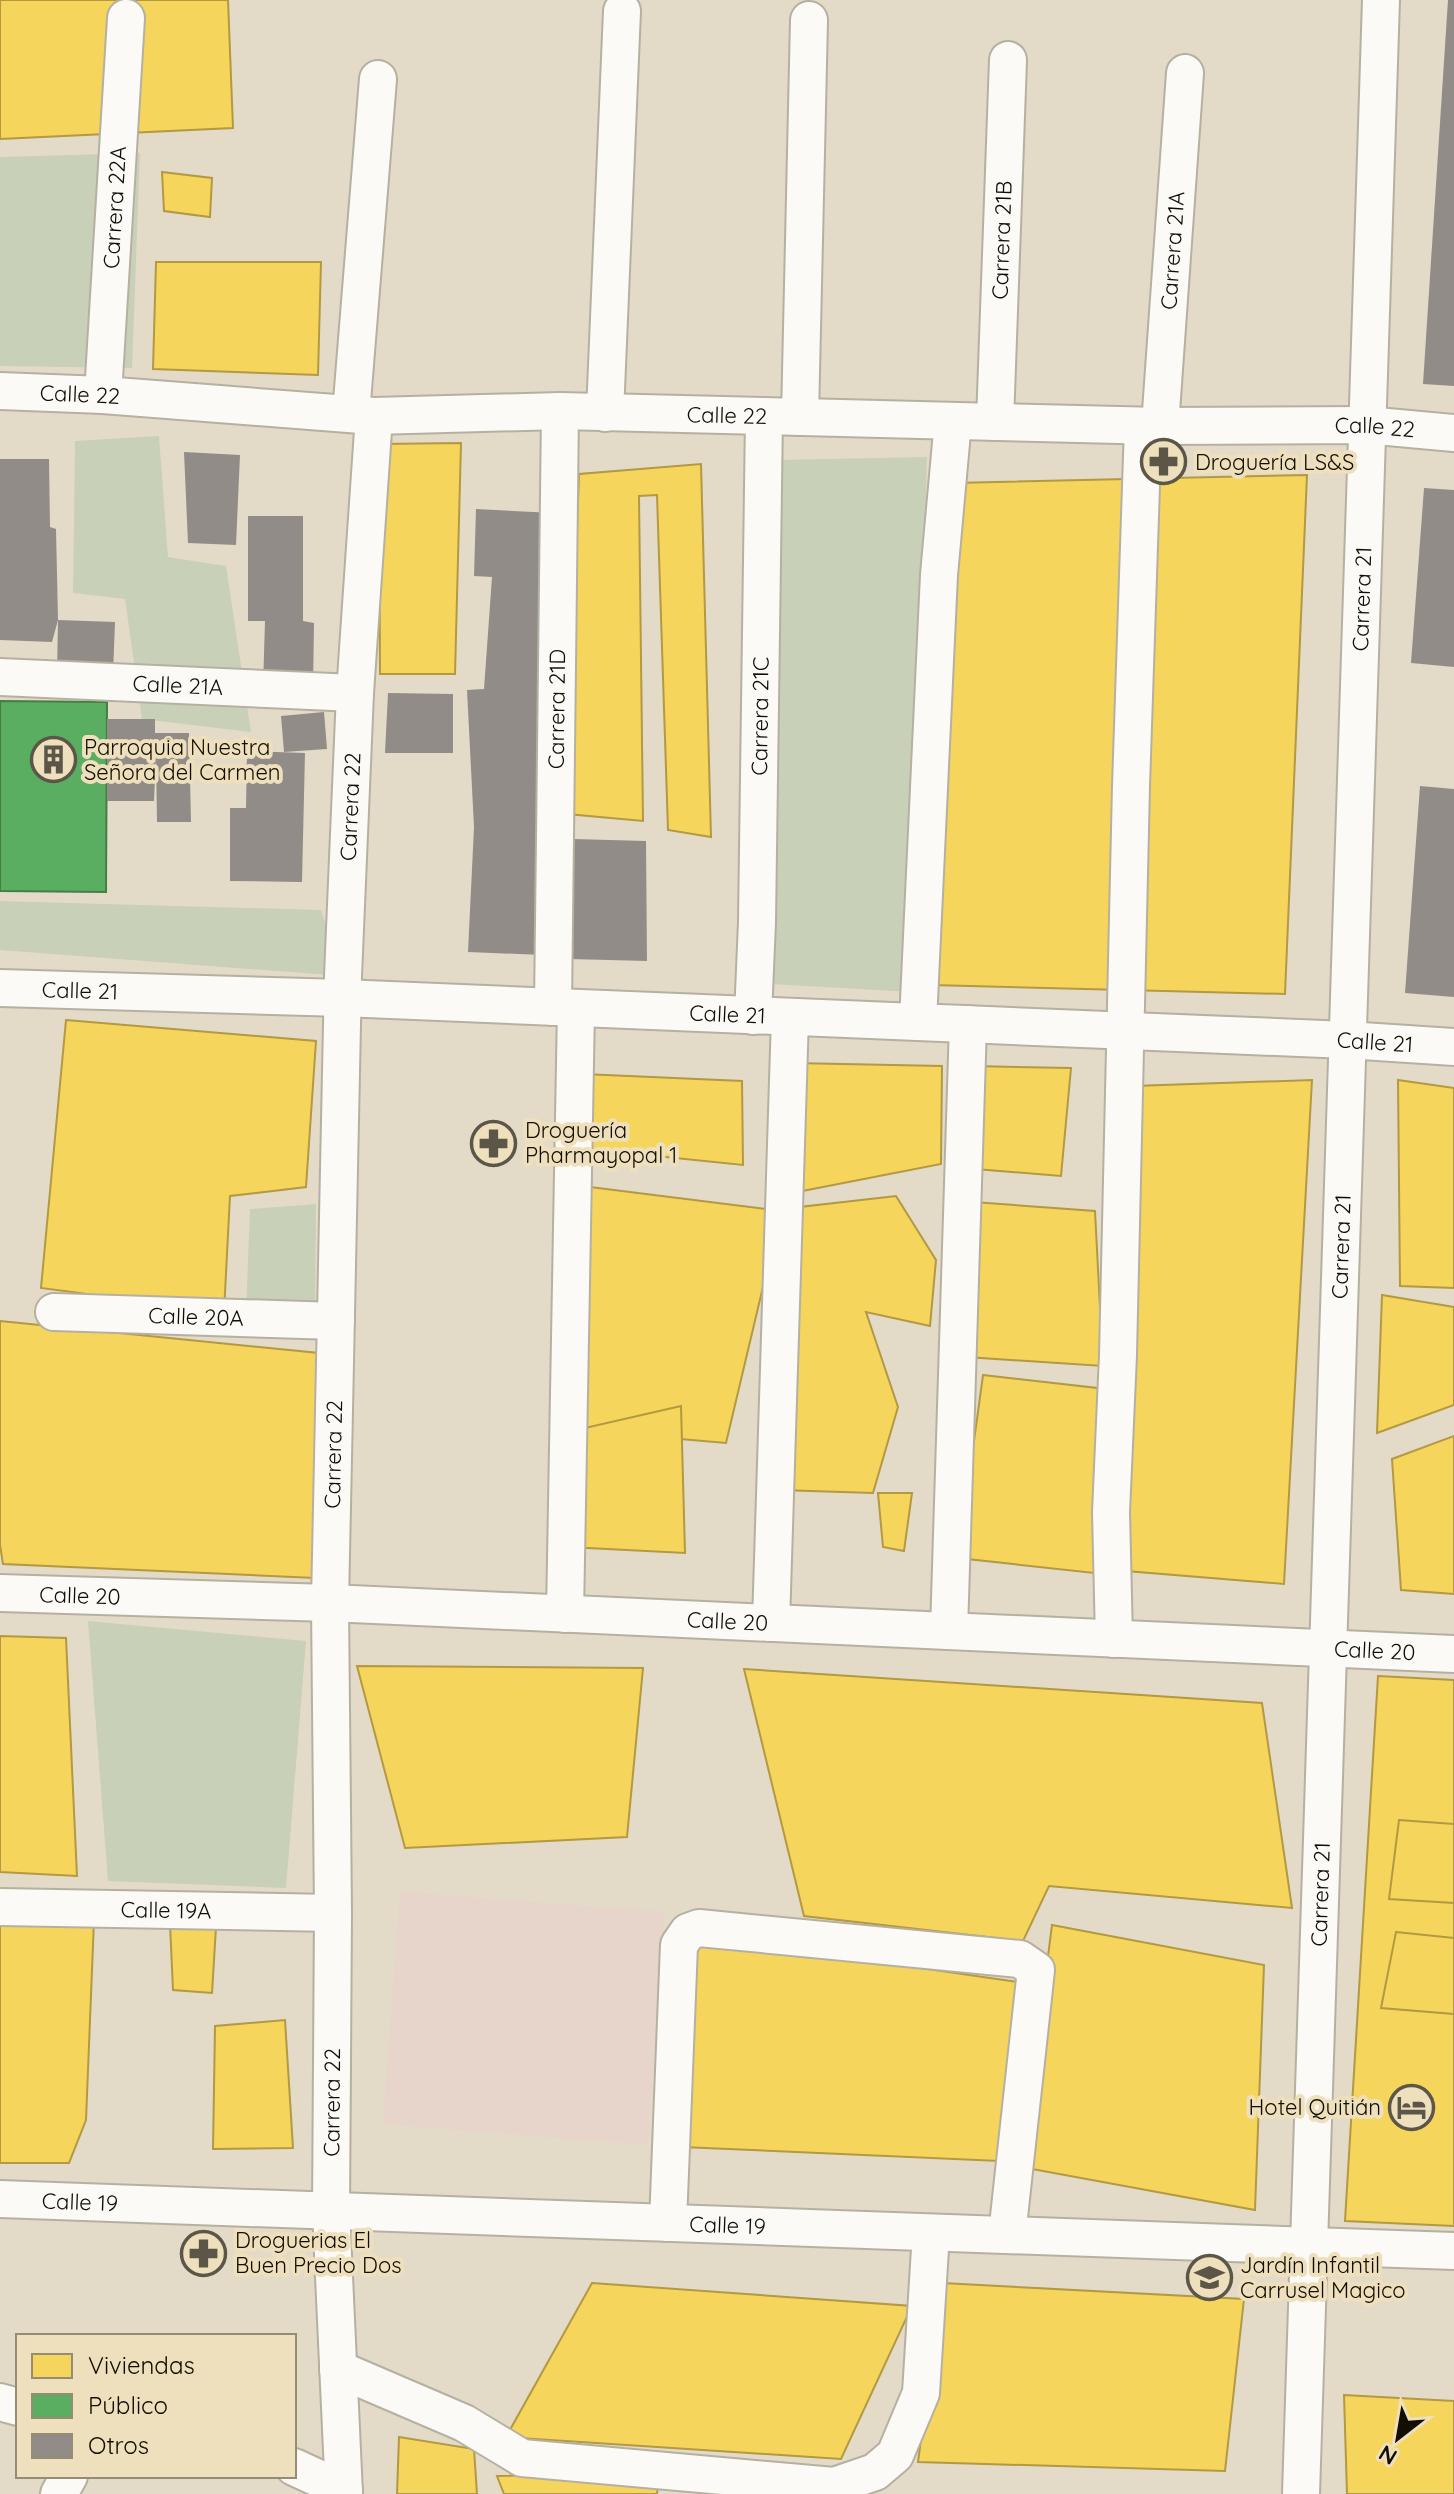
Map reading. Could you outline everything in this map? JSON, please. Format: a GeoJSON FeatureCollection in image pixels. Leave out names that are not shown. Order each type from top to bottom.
{"type":"FeatureCollection","features":[{"type":"Feature","properties":{"kind":"street","name":"Carrera 21"},"geometry":{"type":"LineString","coordinates":[[1301,2494],[1381,0]]}},
{"type":"Feature","properties":{"kind":"street"},"geometry":{"type":"LineString","coordinates":[[605,413],[622,11]]}},
{"type":"Feature","properties":{"kind":"street","name":"Carrera 22A"},"geometry":{"type":"LineString","coordinates":[[103,395],[126,18]]}},
{"type":"Feature","properties":{"kind":"street"},"geometry":{"type":"LineString","coordinates":[[800,417],[809,20]]}},
{"type":"Feature","properties":{"kind":"street","name":"Carrera 21B"},"geometry":{"type":"LineString","coordinates":[[995,422],[1008,60]]}},
{"type":"Feature","properties":{"kind":"street","name":"Carrera 21A"},"geometry":{"type":"LineString","coordinates":[[1114,1639],[1111,1512],[1131,786],[1152,426],[1185,73]]}},
{"type":"Feature","properties":{"kind":"street","name":"Carrera 22"},"geometry":{"type":"LineString","coordinates":[[344,2492],[331,2211],[333,1913],[330,1603],[342,998],[355,693],[362,415],[378,79]]}},
{"type":"Feature","properties":{"kind":"street","name":"Calle 22"},"geometry":{"type":"LineString","coordinates":[[0,391],[103,395],[362,415],[560,411],[1152,426],[1366,425],[1454,433]]}},
{"type":"Feature","properties":{"kind":"street","name":"Carrera 21D"},"geometry":{"type":"LineString","coordinates":[[560,411],[565,1614]]}},
{"type":"Feature","properties":{"kind":"street","name":"Carrera 21C"},"geometry":{"type":"LineString","coordinates":[[753,1016],[764,416]]}},
{"type":"Feature","properties":{"kind":"street"},"geometry":{"type":"LineString","coordinates":[[918,1022],[938,590],[953,421]]}},
{"type":"Feature","properties":{"kind":"street","name":"Calle 21A"},"geometry":{"type":"LineString","coordinates":[[0,677],[355,693]]}},
{"type":"Feature","properties":{"kind":"street","name":"Calle 21"},"geometry":{"type":"LineString","coordinates":[[0,988],[342,998],[1454,1047]]}},
{"type":"Feature","properties":{"kind":"street"},"geometry":{"type":"LineString","coordinates":[[771,1623],[790,1017]]}},
{"type":"Feature","properties":{"kind":"street"},"geometry":{"type":"LineString","coordinates":[[949,1631],[968,1024]]}},
{"type":"Feature","properties":{"kind":"street","name":"Calle 20A"},"geometry":{"type":"LineString","coordinates":[[54,1312],[336,1321]]}},
{"type":"Feature","properties":{"kind":"street","name":"Calle 20"},"geometry":{"type":"LineString","coordinates":[[0,1593],[330,1603],[1454,1654]]}},
{"type":"Feature","properties":{"kind":"street","name":"Calle 19A"},"geometry":{"type":"LineString","coordinates":[[0,1907],[333,1913]]}},
{"type":"Feature","properties":{"kind":"street"},"geometry":{"type":"LineString","coordinates":[[668,2223],[679,1945],[688,1932],[699,1928],[1020,1959],[1031,1965],[1036,1970],[1007,2235]]}},
{"type":"Feature","properties":{"kind":"street","name":"Calle 19"},"geometry":{"type":"LineString","coordinates":[[0,2199],[1454,2251]]}},
{"type":"Feature","properties":{"kind":"street"},"geometry":{"type":"LineString","coordinates":[[338,2369],[464,2423],[522,2458],[834,2486],[875,2472],[895,2455],[921,2393],[931,2233]]}},
{"type":"Feature","properties":{"kind":"street"},"geometry":{"type":"LineString","coordinates":[[296,2468],[344,2492]]}},
{"type":"Feature","properties":{"kind":"shaded area"},"geometry":{"type":"Polygon","coordinates":[[[400,1892],[665,1912],[648,2145],[383,2124],[400,1892]]]}},
{"type":"Feature","properties":{"kind":"green space"},"geometry":{"type":"Polygon","coordinates":[[[140,153],[132,368],[0,366],[0,157],[140,153]]]}},
{"type":"Feature","properties":{"kind":"green space"},"geometry":{"type":"Polygon","coordinates":[[[159,436],[168,557],[226,566],[251,732],[142,719],[125,599],[73,593],[75,441],[159,436]]]}},
{"type":"Feature","properties":{"kind":"green space"},"geometry":{"type":"Polygon","coordinates":[[[927,457],[912,992],[771,984],[777,460],[927,457]]]}},
{"type":"Feature","properties":{"kind":"green space"},"geometry":{"type":"Polygon","coordinates":[[[0,901],[321,910],[343,976],[0,950],[0,901]]]}},
{"type":"Feature","properties":{"kind":"green space"},"geometry":{"type":"Polygon","coordinates":[[[316,1204],[315,1329],[246,1312],[250,1209],[316,1204]]]}},
{"type":"Feature","properties":{"kind":"green space"},"geometry":{"type":"Polygon","coordinates":[[[88,1621],[306,1641],[286,1888],[108,1881],[88,1621]]]}},
{"type":"Feature","properties":{"kind":"building: Viviendas"},"geometry":{"type":"Polygon","coordinates":[[[0,0],[228,0],[233,128],[0,139],[0,0]]]}},
{"type":"Feature","properties":{"kind":"building: Viviendas"},"geometry":{"type":"Polygon","coordinates":[[[162,172],[212,178],[210,217],[164,211],[162,172]]]}},
{"type":"Feature","properties":{"kind":"building: Viviendas"},"geometry":{"type":"Polygon","coordinates":[[[156,262],[321,262],[318,375],[153,369],[156,262]]]}},
{"type":"Feature","properties":{"kind":"building: Viviendas"},"geometry":{"type":"Polygon","coordinates":[[[461,443],[455,674],[380,674],[379,444],[461,443]]]}},
{"type":"Feature","properties":{"kind":"building: Viviendas"},"geometry":{"type":"Polygon","coordinates":[[[701,464],[711,837],[668,830],[657,495],[639,496],[643,821],[567,814],[579,474],[701,464]]]}},
{"type":"Feature","properties":{"kind":"building: Viviendas"},"geometry":{"type":"Polygon","coordinates":[[[1307,475],[1285,994],[931,985],[954,483],[1307,475]]]}},
{"type":"Feature","properties":{"kind":"building: Viviendas"},"geometry":{"type":"Polygon","coordinates":[[[66,1020],[316,1041],[306,1187],[230,1196],[224,1312],[41,1288],[66,1020]]]}},
{"type":"Feature","properties":{"kind":"building: Viviendas"},"geometry":{"type":"Polygon","coordinates":[[[793,1063],[942,1066],[941,1164],[787,1194],[793,1063]]]}},
{"type":"Feature","properties":{"kind":"building: Viviendas"},"geometry":{"type":"Polygon","coordinates":[[[971,1066],[1071,1068],[1061,1176],[963,1168],[971,1066]]]}},
{"type":"Feature","properties":{"kind":"building: Viviendas"},"geometry":{"type":"Polygon","coordinates":[[[583,1074],[742,1081],[743,1165],[578,1148],[583,1074]]]}},
{"type":"Feature","properties":{"kind":"building: Viviendas"},"geometry":{"type":"Polygon","coordinates":[[[1312,1080],[1284,1584],[1126,1571],[1134,1086],[1312,1080]]]}},
{"type":"Feature","properties":{"kind":"building: Viviendas"},"geometry":{"type":"Polygon","coordinates":[[[1398,1080],[1454,1088],[1454,1288],[1400,1286],[1398,1080]]]}},
{"type":"Feature","properties":{"kind":"building: Viviendas"},"geometry":{"type":"Polygon","coordinates":[[[582,1186],[781,1211],[726,1443],[576,1430],[582,1186]]]}},
{"type":"Feature","properties":{"kind":"building: Viviendas"},"geometry":{"type":"Polygon","coordinates":[[[896,1196],[936,1260],[930,1326],[866,1312],[898,1407],[873,1493],[780,1490],[791,1208],[896,1196]]]}},
{"type":"Feature","properties":{"kind":"building: Viviendas"},"geometry":{"type":"Polygon","coordinates":[[[973,1202],[1095,1211],[1103,1366],[966,1357],[973,1202]]]}},
{"type":"Feature","properties":{"kind":"building: Viviendas"},"geometry":{"type":"Polygon","coordinates":[[[1382,1295],[1454,1307],[1454,1405],[1377,1433],[1382,1295]]]}},
{"type":"Feature","properties":{"kind":"building: Viviendas"},"geometry":{"type":"Polygon","coordinates":[[[0,1321],[329,1354],[315,1578],[3,1564],[0,1545],[0,1321]]]}},
{"type":"Feature","properties":{"kind":"building: Viviendas"},"geometry":{"type":"Polygon","coordinates":[[[983,1375],[1106,1389],[1094,1573],[958,1558],[983,1375]]]}},
{"type":"Feature","properties":{"kind":"building: Viviendas"},"geometry":{"type":"Polygon","coordinates":[[[681,1406],[685,1553],[568,1547],[576,1430],[681,1406]]]}},
{"type":"Feature","properties":{"kind":"building: Viviendas"},"geometry":{"type":"Polygon","coordinates":[[[1454,1436],[1454,1594],[1401,1590],[1392,1459],[1454,1436]]]}},
{"type":"Feature","properties":{"kind":"building: Viviendas"},"geometry":{"type":"Polygon","coordinates":[[[878,1493],[912,1493],[904,1551],[883,1547],[878,1493]]]}},
{"type":"Feature","properties":{"kind":"building: Viviendas"},"geometry":{"type":"Polygon","coordinates":[[[0,1636],[66,1638],[77,1876],[0,1872],[0,1636]]]}},
{"type":"Feature","properties":{"kind":"building: Viviendas"},"geometry":{"type":"Polygon","coordinates":[[[357,1666],[643,1668],[627,1837],[405,1848],[357,1666]]]}},
{"type":"Feature","properties":{"kind":"building: Viviendas"},"geometry":{"type":"Polygon","coordinates":[[[744,1669],[1262,1703],[1292,1908],[1049,1886],[1023,1941],[804,1916],[744,1669]]]}},
{"type":"Feature","properties":{"kind":"building: Viviendas"},"geometry":{"type":"Polygon","coordinates":[[[1378,1676],[1454,1680],[1454,2226],[1345,2221],[1378,1676]]]}},
{"type":"Feature","properties":{"kind":"building: Viviendas"},"geometry":{"type":"Polygon","coordinates":[[[1399,1820],[1454,1824],[1454,1903],[1389,1899],[1399,1820]]]}},
{"type":"Feature","properties":{"kind":"building: Viviendas"},"geometry":{"type":"Polygon","coordinates":[[[0,1919],[94,1920],[86,2120],[69,2163],[0,2163],[0,1919]]]}},
{"type":"Feature","properties":{"kind":"building: Viviendas"},"geometry":{"type":"Polygon","coordinates":[[[170,1924],[216,1927],[212,1993],[173,1990],[170,1924]]]}},
{"type":"Feature","properties":{"kind":"building: Viviendas"},"geometry":{"type":"Polygon","coordinates":[[[1052,1925],[1264,1965],[1255,2210],[1021,2167],[1052,1925]]]}},
{"type":"Feature","properties":{"kind":"building: Viviendas"},"geometry":{"type":"Polygon","coordinates":[[[1396,1932],[1454,1938],[1454,2014],[1381,2008],[1396,1932]]]}},
{"type":"Feature","properties":{"kind":"building: Viviendas"},"geometry":{"type":"Polygon","coordinates":[[[698,1936],[1018,1982],[999,2161],[682,2147],[698,1936]]]}},
{"type":"Feature","properties":{"kind":"building: Viviendas"},"geometry":{"type":"Polygon","coordinates":[[[285,2020],[293,2148],[213,2149],[215,2026],[285,2020]]]}},
{"type":"Feature","properties":{"kind":"building: Viviendas"},"geometry":{"type":"Polygon","coordinates":[[[592,2283],[912,2306],[841,2459],[506,2437],[592,2283]]]}},
{"type":"Feature","properties":{"kind":"building: Viviendas"},"geometry":{"type":"Polygon","coordinates":[[[942,2283],[1244,2299],[1225,2471],[918,2462],[942,2283]]]}},
{"type":"Feature","properties":{"kind":"building: Viviendas"},"geometry":{"type":"Polygon","coordinates":[[[1344,2395],[1454,2401],[1454,2494],[1347,2494],[1344,2395]]]}},
{"type":"Feature","properties":{"kind":"building: Viviendas"},"geometry":{"type":"Polygon","coordinates":[[[399,2437],[474,2449],[477,2494],[397,2494],[399,2437]]]}},
{"type":"Feature","properties":{"kind":"building: Viviendas"},"geometry":{"type":"Polygon","coordinates":[[[659,2472],[657,2494],[504,2494],[497,2476],[659,2472]]]}},
{"type":"Feature","properties":{"kind":"building: Público","name":"Parroquia Nuestra Señora del Carmen"},"geometry":{"type":"Polygon","coordinates":[[[0,701],[107,702],[106,892],[0,891],[0,701]]]}},
{"type":"Feature","properties":{"kind":"building: Otros"},"geometry":{"type":"Polygon","coordinates":[[[1448,0],[1454,0],[1454,386],[1423,384],[1448,0]]]}},
{"type":"Feature","properties":{"kind":"building: Otros"},"geometry":{"type":"Polygon","coordinates":[[[184,452],[240,455],[236,545],[188,543],[184,452]]]}},
{"type":"Feature","properties":{"kind":"building: Otros"},"geometry":{"type":"Polygon","coordinates":[[[0,459],[49,459],[50,527],[56,529],[58,620],[52,642],[0,640],[0,459]]]}},
{"type":"Feature","properties":{"kind":"building: Otros"},"geometry":{"type":"Polygon","coordinates":[[[1424,488],[1454,490],[1454,667],[1411,663],[1424,488]]]}},
{"type":"Feature","properties":{"kind":"building: Otros"},"geometry":{"type":"Polygon","coordinates":[[[476,509],[554,513],[542,955],[468,952],[474,827],[467,690],[484,689],[492,577],[474,576],[476,509]]]}},
{"type":"Feature","properties":{"kind":"building: Otros"},"geometry":{"type":"Polygon","coordinates":[[[248,516],[303,516],[303,621],[314,623],[313,688],[263,687],[265,621],[248,621],[248,516]]]}},
{"type":"Feature","properties":{"kind":"building: Otros"},"geometry":{"type":"Polygon","coordinates":[[[58,620],[115,622],[113,674],[57,672],[58,620]]]}},
{"type":"Feature","properties":{"kind":"building: Otros"},"geometry":{"type":"Polygon","coordinates":[[[388,693],[453,694],[453,753],[385,753],[388,693]]]}},
{"type":"Feature","properties":{"kind":"building: Otros"},"geometry":{"type":"Polygon","coordinates":[[[324,712],[327,749],[284,752],[281,716],[324,712]]]}},
{"type":"Feature","properties":{"kind":"building: Otros"},"geometry":{"type":"Polygon","coordinates":[[[107,719],[155,719],[155,733],[189,733],[191,822],[157,822],[156,756],[154,801],[107,801],[107,719]]]}},
{"type":"Feature","properties":{"kind":"building: Otros"},"geometry":{"type":"Polygon","coordinates":[[[247,751],[305,753],[302,882],[230,881],[230,808],[246,808],[247,751]]]}},
{"type":"Feature","properties":{"kind":"building: Otros"},"geometry":{"type":"Polygon","coordinates":[[[1420,786],[1454,789],[1454,997],[1405,993],[1420,786]]]}},
{"type":"Feature","properties":{"kind":"building: Otros"},"geometry":{"type":"Polygon","coordinates":[[[573,839],[646,841],[647,961],[569,959],[573,839]]]}},
{"type":"Feature","properties":{"kind":"place","name":"Droguería LS&S"},"geometry":{"type":"Point","coordinates":[1164,462]}},
{"type":"Feature","properties":{"kind":"place","name":"Parroquia Nuestra Señora del Carmen"},"geometry":{"type":"Point","coordinates":[53,760]}},
{"type":"Feature","properties":{"kind":"place","name":"Droguería Pharmayopal 1"},"geometry":{"type":"Point","coordinates":[494,1143]}},
{"type":"Feature","properties":{"kind":"place","name":"Hotel Quitián"},"geometry":{"type":"Point","coordinates":[1412,2107]}},
{"type":"Feature","properties":{"kind":"place","name":"Droguerias El Buen Precio Dos"},"geometry":{"type":"Point","coordinates":[204,2253]}},
{"type":"Feature","properties":{"kind":"place","name":"Jardín Infantil Carrusel Magico"},"geometry":{"type":"Point","coordinates":[1209,2278]}}]}
